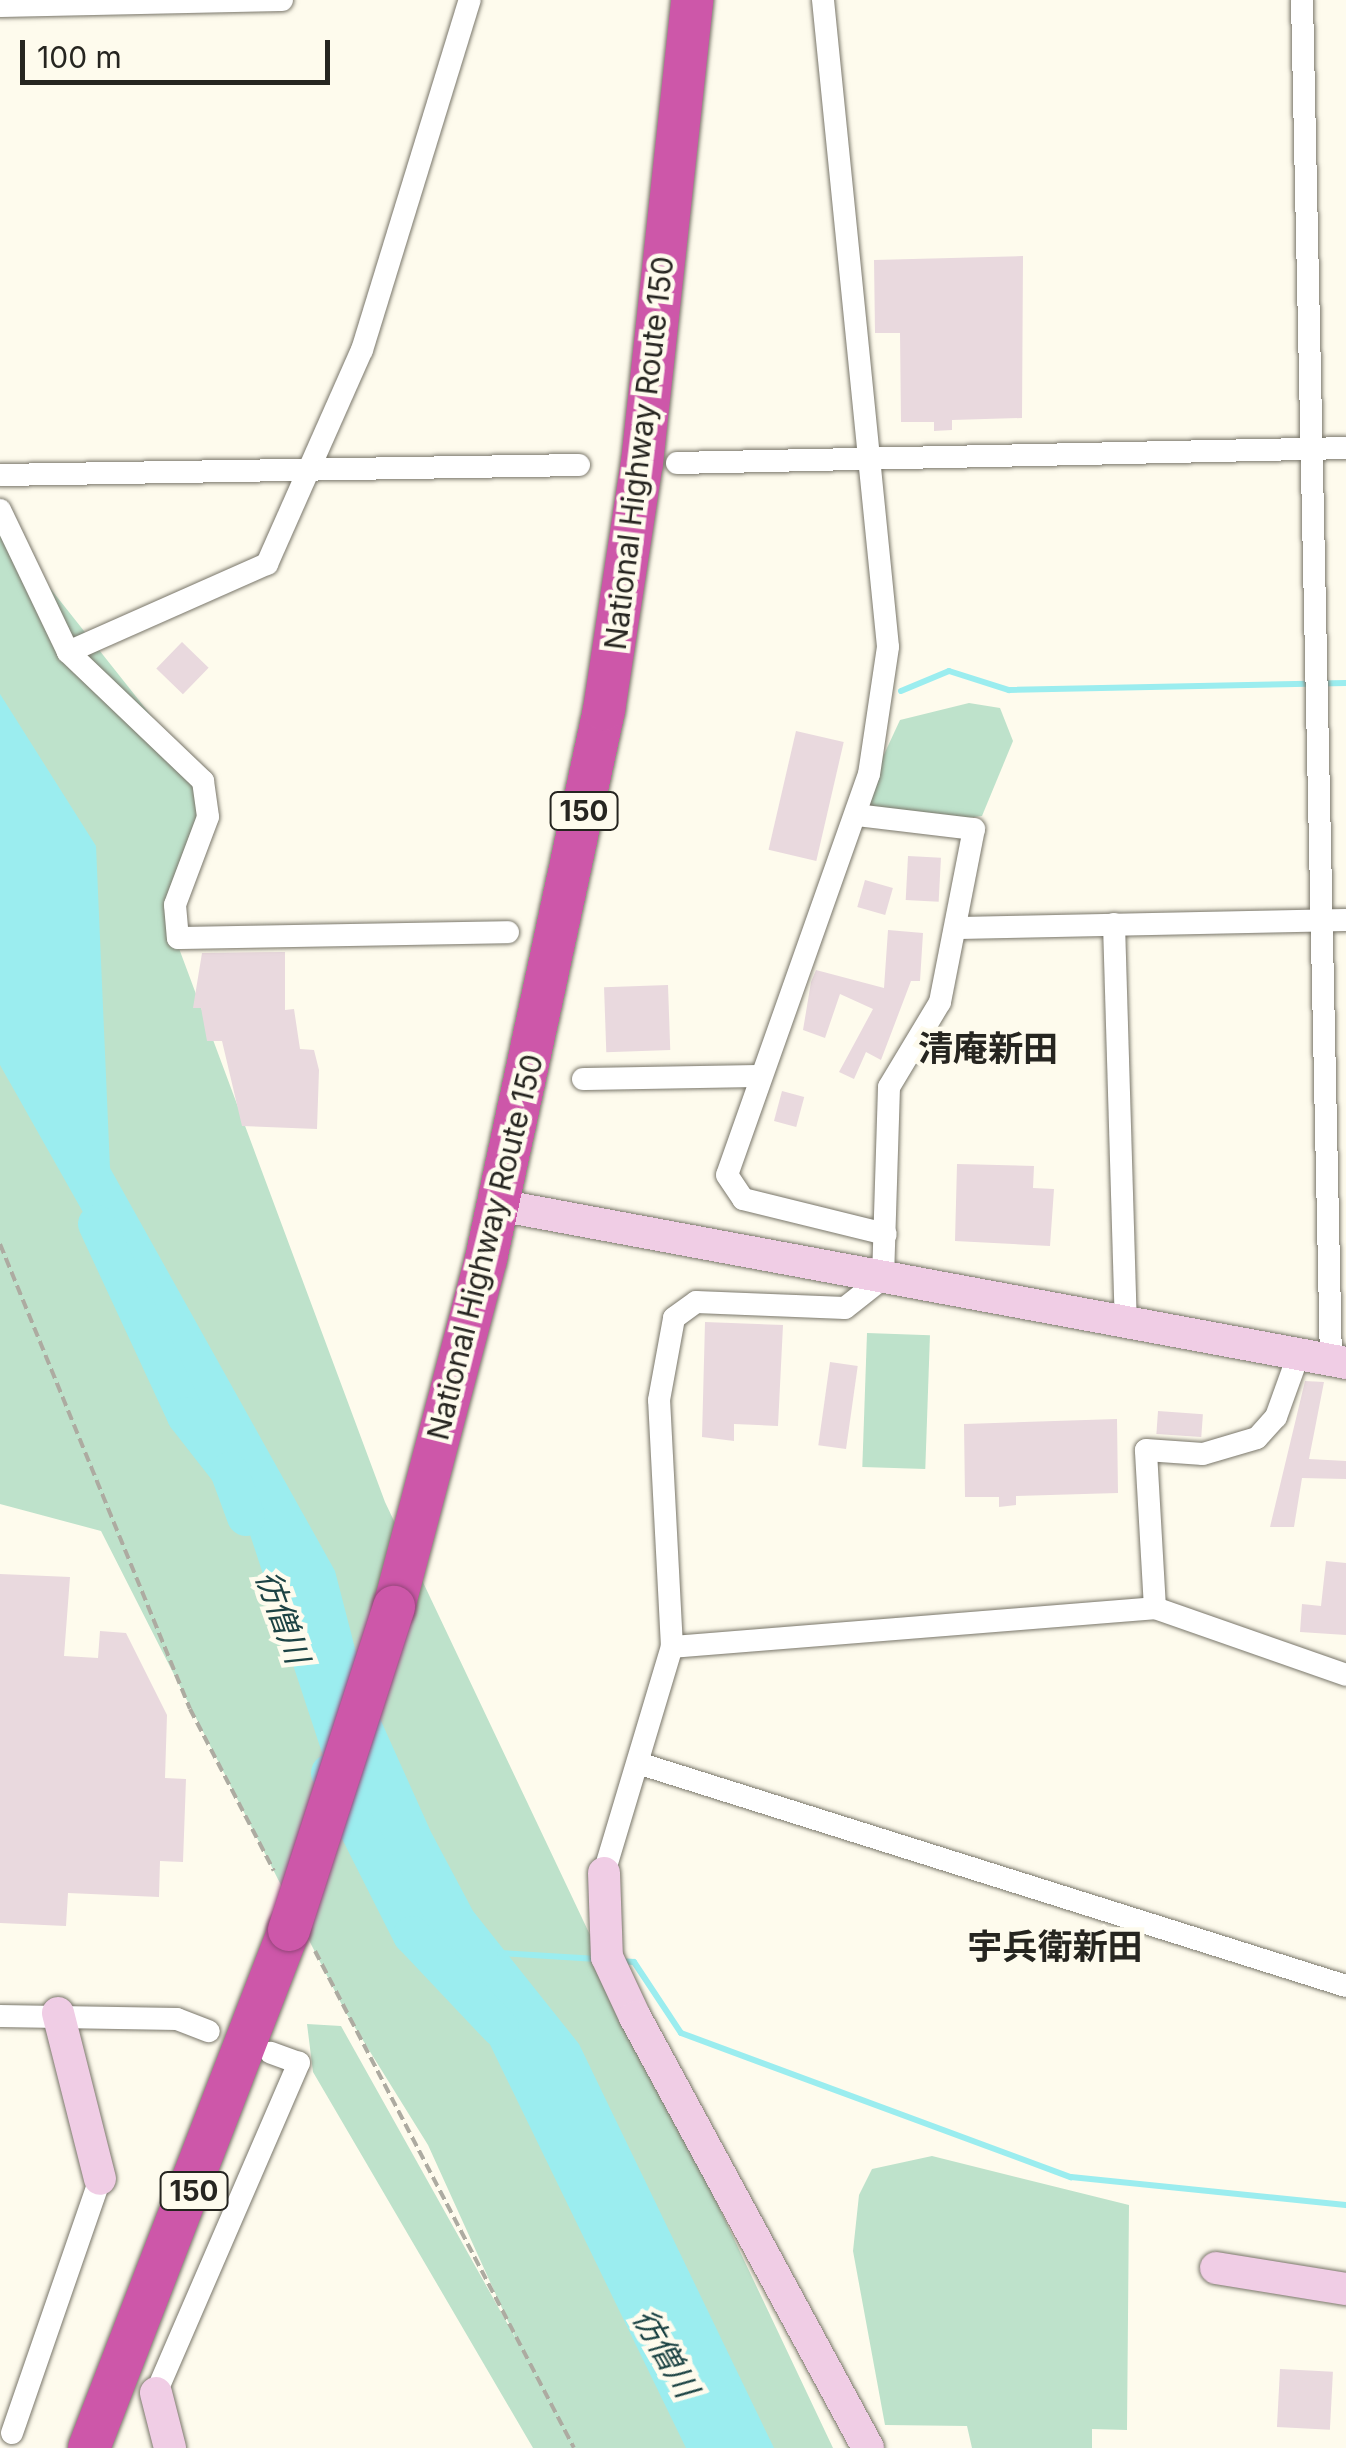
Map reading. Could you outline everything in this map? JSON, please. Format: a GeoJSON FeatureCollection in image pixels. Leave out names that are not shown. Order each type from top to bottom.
{"type":"FeatureCollection","features":[{"type":"Feature","properties":{"kind":"highway","name":"National Highway Route 150"},"geometry":{"type":"LineString","coordinates":[[90,2448],[300,1937],[394,1607],[498,1204],[604,710],[642,463],[692,0]]}},
{"type":"Feature","properties":{"kind":"street"},"geometry":{"type":"LineString","coordinates":[[0,6],[282,0]]}},
{"type":"Feature","properties":{"kind":"street"},"geometry":{"type":"LineString","coordinates":[[68,652],[267,564],[305,469],[362,350],[470,0]]}},
{"type":"Feature","properties":{"kind":"street"},"geometry":{"type":"LineString","coordinates":[[823,0],[874,460],[888,647],[856,815],[727,1176],[742,1198],[886,1234]]}},
{"type":"Feature","properties":{"kind":"street"},"geometry":{"type":"LineString","coordinates":[[498,1204],[1338,1362],[1335,920],[1313,449],[1302,0]]}},
{"type":"Feature","properties":{"kind":"street"},"geometry":{"type":"LineString","coordinates":[[677,463],[1346,448]]}},
{"type":"Feature","properties":{"kind":"street"},"geometry":{"type":"LineString","coordinates":[[0,475],[579,464]]}},
{"type":"Feature","properties":{"kind":"street"},"geometry":{"type":"LineString","coordinates":[[0,510],[68,652],[203,782],[208,817],[174,905],[178,938],[508,932]]}},
{"type":"Feature","properties":{"kind":"street"},"geometry":{"type":"LineString","coordinates":[[856,815],[974,829],[958,928],[940,1002],[889,1087],[883,1278],[845,1308],[696,1302],[674,1318],[660,1400],[672,1647],[641,1764],[604,1873],[607,1957],[868,2448]]}},
{"type":"Feature","properties":{"kind":"street"},"geometry":{"type":"LineString","coordinates":[[958,928],[1335,920]]}},
{"type":"Feature","properties":{"kind":"street"},"geometry":{"type":"LineString","coordinates":[[1114,924],[1126,1320]]}},
{"type":"Feature","properties":{"kind":"street"},"geometry":{"type":"LineString","coordinates":[[583,1079],[760,1076]]}},
{"type":"Feature","properties":{"kind":"street"},"geometry":{"type":"LineString","coordinates":[[1155,1608],[1146,1450],[1203,1454],[1257,1438],[1276,1417],[1299,1353]]}},
{"type":"Feature","properties":{"kind":"street"},"geometry":{"type":"LineString","coordinates":[[672,1647],[1155,1608],[1346,1675]]}},
{"type":"Feature","properties":{"kind":"street"},"geometry":{"type":"LineString","coordinates":[[641,1764],[1346,1986]]}},
{"type":"Feature","properties":{"kind":"street"},"geometry":{"type":"LineString","coordinates":[[0,2016],[58,2013],[177,2019],[209,2031]]}},
{"type":"Feature","properties":{"kind":"street"},"geometry":{"type":"LineString","coordinates":[[12,2433],[100,2179],[58,2013]]}},
{"type":"Feature","properties":{"kind":"street"},"geometry":{"type":"LineString","coordinates":[[170,2448],[156,2393],[299,2063],[271,2053]]}},
{"type":"Feature","properties":{"kind":"street"},"geometry":{"type":"LineString","coordinates":[[1216,2268],[1346,2289]]}},
{"type":"Feature","properties":{"kind":"path"},"geometry":{"type":"LineString","coordinates":[[0,1244],[190,1709],[277,1878]]}},
{"type":"Feature","properties":{"kind":"path"},"geometry":{"type":"LineString","coordinates":[[300,1937],[574,2448]]}},
{"type":"Feature","properties":{"kind":"green space"},"geometry":{"type":"Polygon","coordinates":[[[0,504],[19,549],[203,781],[177,943],[385,1502],[833,2448],[533,2448],[313,2072],[307,2024],[341,2026],[516,2339],[428,2145],[346,2013],[101,1531],[0,1504],[0,504]]]}},
{"type":"Feature","properties":{"kind":"green space"},"geometry":{"type":"Polygon","coordinates":[[[969,703],[1000,708],[1013,741],[982,816],[928,823],[856,815],[900,720],[969,703]]]}},
{"type":"Feature","properties":{"kind":"green space"},"geometry":{"type":"Polygon","coordinates":[[[867,1333],[930,1335],[925,1469],[862,1467],[867,1333]]]}},
{"type":"Feature","properties":{"kind":"green space"},"geometry":{"type":"Polygon","coordinates":[[[932,2156],[1129,2205],[1127,2430],[1092,2429],[1092,2448],[972,2448],[967,2426],[885,2425],[853,2251],[859,2195],[872,2169],[932,2156]]]}},
{"type":"Feature","properties":{"kind":"water"},"geometry":{"type":"Polygon","coordinates":[[[0,694],[96,846],[110,1168],[335,1571],[364,1683],[431,1832],[473,1911],[579,2044],[774,2448],[686,2448],[464,1991],[336,1795],[229,1471],[0,1065],[0,694]]]}},
{"type":"Feature","properties":{"kind":"building"},"geometry":{"type":"Polygon","coordinates":[[[1023,256],[1022,418],[952,420],[952,430],[934,431],[934,422],[901,422],[900,333],[875,333],[874,260],[1023,256]]]}},
{"type":"Feature","properties":{"kind":"building"},"geometry":{"type":"Polygon","coordinates":[[[182,642],[209,668],[183,694],[156,669],[182,642]]]}},
{"type":"Feature","properties":{"kind":"building"},"geometry":{"type":"Polygon","coordinates":[[[796,731],[844,742],[816,861],[769,850],[796,731]]]}},
{"type":"Feature","properties":{"kind":"building"},"geometry":{"type":"Polygon","coordinates":[[[908,856],[941,858],[939,902],[906,900],[908,856]]]}},
{"type":"Feature","properties":{"kind":"building"},"geometry":{"type":"Polygon","coordinates":[[[865,880],[893,888],[885,915],[857,907],[865,880]]]}},
{"type":"Feature","properties":{"kind":"building"},"geometry":{"type":"Polygon","coordinates":[[[888,930],[923,933],[920,981],[911,981],[881,1060],[866,1052],[854,1079],[839,1072],[873,1009],[840,994],[825,1038],[803,1030],[811,982],[816,970],[884,988],[888,930]]]}},
{"type":"Feature","properties":{"kind":"building"},"geometry":{"type":"Polygon","coordinates":[[[285,952],[285,1010],[294,1009],[300,1049],[314,1050],[319,1070],[317,1129],[242,1126],[222,1041],[207,1041],[201,1008],[193,1008],[202,953],[285,952]]]}},
{"type":"Feature","properties":{"kind":"building"},"geometry":{"type":"Polygon","coordinates":[[[668,985],[670,1050],[606,1052],[604,987],[668,985]]]}},
{"type":"Feature","properties":{"kind":"building"},"geometry":{"type":"Polygon","coordinates":[[[782,1091],[804,1097],[796,1127],[774,1121],[782,1091]]]}},
{"type":"Feature","properties":{"kind":"building"},"geometry":{"type":"Polygon","coordinates":[[[957,1164],[1034,1166],[1033,1188],[1054,1189],[1050,1246],[955,1241],[957,1164]]]}},
{"type":"Feature","properties":{"kind":"building"},"geometry":{"type":"Polygon","coordinates":[[[705,1322],[783,1325],[778,1426],[734,1424],[734,1441],[702,1437],[705,1322]]]}},
{"type":"Feature","properties":{"kind":"building"},"geometry":{"type":"Polygon","coordinates":[[[830,1362],[858,1366],[846,1449],[818,1445],[830,1362]]]}},
{"type":"Feature","properties":{"kind":"building"},"geometry":{"type":"Polygon","coordinates":[[[1305,1381],[1324,1382],[1309,1459],[1346,1461],[1346,1479],[1302,1478],[1294,1527],[1270,1527],[1305,1381]]]}},
{"type":"Feature","properties":{"kind":"building"},"geometry":{"type":"Polygon","coordinates":[[[1158,1411],[1203,1414],[1201,1437],[1156,1434],[1158,1411]]]}},
{"type":"Feature","properties":{"kind":"building"},"geometry":{"type":"Polygon","coordinates":[[[1117,1419],[1118,1493],[1016,1496],[1016,1505],[999,1507],[999,1497],[965,1497],[964,1424],[1117,1419]]]}},
{"type":"Feature","properties":{"kind":"building"},"geometry":{"type":"Polygon","coordinates":[[[1326,1561],[1346,1563],[1346,1635],[1300,1632],[1302,1604],[1321,1606],[1326,1561]]]}},
{"type":"Feature","properties":{"kind":"building"},"geometry":{"type":"Polygon","coordinates":[[[0,1574],[70,1577],[64,1656],[98,1658],[100,1631],[126,1633],[167,1715],[165,1778],[186,1779],[183,1862],[160,1861],[159,1897],[68,1893],[66,1926],[0,1923],[0,1574]]]}},
{"type":"Feature","properties":{"kind":"building"},"geometry":{"type":"Polygon","coordinates":[[[1280,2369],[1333,2372],[1330,2430],[1277,2427],[1280,2369]]]}},
{"type":"Feature","properties":{"kind":"waterway"},"geometry":{"type":"LineString","coordinates":[[901,691],[949,671],[1009,690],[1346,683]]}},
{"type":"Feature","properties":{"kind":"waterway","name":"彷僧川"},"geometry":{"type":"LineString","coordinates":[[97,1224],[186,1416],[229,1471],[246,1517]]}},
{"type":"Feature","properties":{"kind":"waterway","name":"彷僧川"},"geometry":{"type":"LineString","coordinates":[[330,1773],[412,1935],[500,2028]]}},
{"type":"Feature","properties":{"kind":"waterway"},"geometry":{"type":"LineString","coordinates":[[424,1948],[443,1949]]}},
{"type":"Feature","properties":{"kind":"waterway"},"geometry":{"type":"LineString","coordinates":[[500,1953],[597,1959]]}},
{"type":"Feature","properties":{"kind":"waterway"},"geometry":{"type":"LineString","coordinates":[[620,1961],[634,1962],[681,2033],[1071,2177],[1346,2205]]}},
{"type":"Feature","properties":{"kind":"district","name":"清庵新田"},"geometry":{"type":"Point","coordinates":[988,1048]}},
{"type":"Feature","properties":{"kind":"district","name":"宇兵衛新田"},"geometry":{"type":"Point","coordinates":[1055,1946]}}]}
